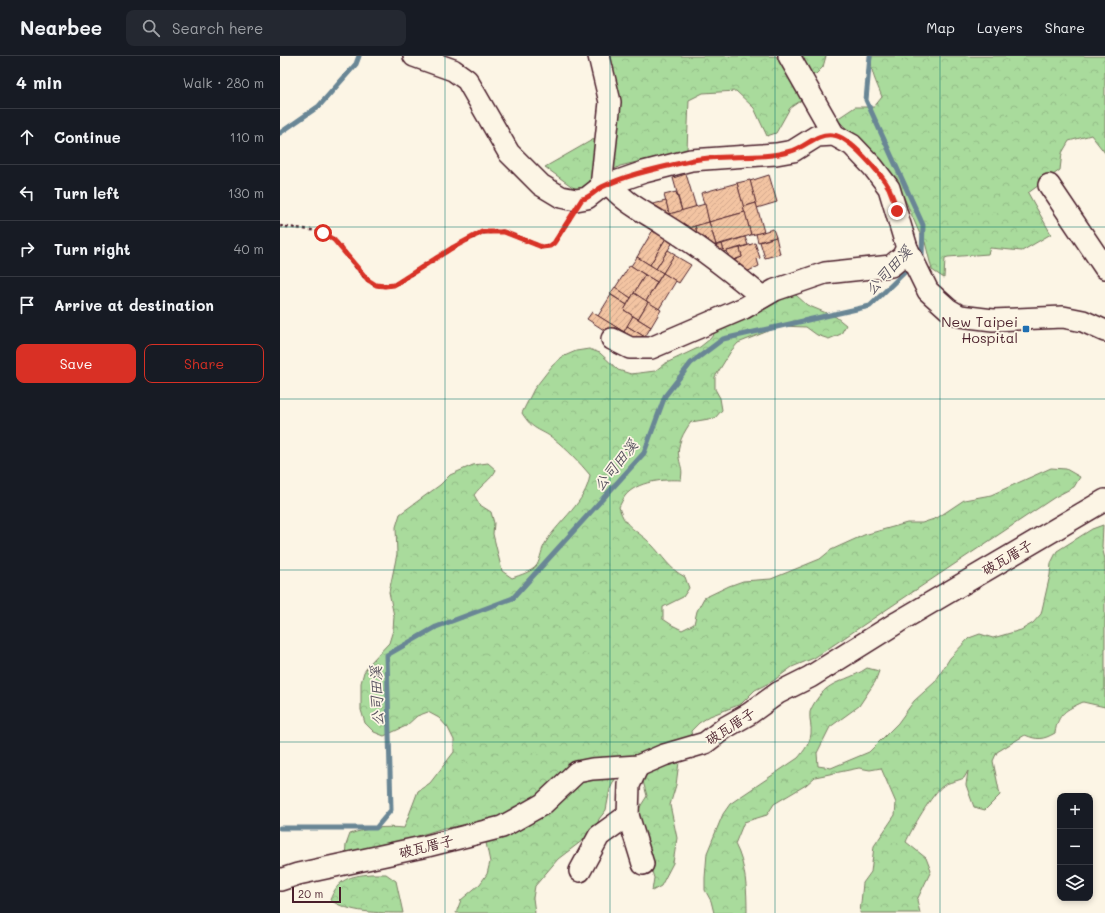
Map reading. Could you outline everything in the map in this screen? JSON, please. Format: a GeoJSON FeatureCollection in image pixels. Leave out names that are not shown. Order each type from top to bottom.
{"type":"FeatureCollection","features":[{"type":"Feature","properties":{"kind":"street"},"geometry":{"type":"LineString","coordinates":[[414,56],[453,70],[467,80],[509,153],[541,186],[561,197],[576,200],[587,198],[605,186],[644,172],[691,160],[776,154],[793,151],[816,136],[834,135]]}},
{"type":"Feature","properties":{"kind":"street"},"geometry":{"type":"LineString","coordinates":[[599,56],[610,102],[605,186]]}},
{"type":"Feature","properties":{"kind":"street"},"geometry":{"type":"LineString","coordinates":[[789,56],[834,135],[852,145],[873,167],[889,188],[908,250],[928,291],[948,309],[960,316],[993,320],[1063,317],[1083,321],[1105,331]]}},
{"type":"Feature","properties":{"kind":"street"},"geometry":{"type":"LineString","coordinates":[[1049,185],[1105,268]]}},
{"type":"Feature","properties":{"kind":"street"},"geometry":{"type":"LineString","coordinates":[[605,186],[619,197],[663,224],[762,298]]}},
{"type":"Feature","properties":{"kind":"street"},"geometry":{"type":"LineString","coordinates":[[612,339],[630,348],[651,348],[744,308],[775,290],[824,273],[890,266],[902,258],[908,250]]}},
{"type":"Feature","properties":{"kind":"street","name":"破瓦厝子"},"geometry":{"type":"LineString","coordinates":[[280,880],[298,874],[390,855],[502,827],[543,804],[577,772],[592,768],[638,766],[664,755],[705,743],[726,727],[749,714],[778,693],[810,677],[898,622],[1105,500]]}},
{"type":"Feature","properties":{"kind":"street"},"geometry":{"type":"LineString","coordinates":[[638,766],[629,785],[628,815],[643,864]]}},
{"type":"Feature","properties":{"kind":"street"},"geometry":{"type":"LineString","coordinates":[[580,871],[599,836],[628,815]]}},
{"type":"Feature","properties":{"kind":"path"},"geometry":{"type":"LineString","coordinates":[[280,226],[323,233],[334,240],[368,280],[376,285],[385,286],[394,285],[452,248],[482,232],[504,232],[542,247],[550,246],[554,243],[582,199]]}},
{"type":"Feature","properties":{"kind":"green space"},"geometry":{"type":"Polygon","coordinates":[[[592,56],[776,56],[803,99],[790,108],[776,133],[767,136],[754,108],[736,91],[703,93],[689,100],[687,150],[620,166],[578,191],[545,167],[601,135],[604,114],[592,56]]]}},
{"type":"Feature","properties":{"kind":"green space"},"geometry":{"type":"Polygon","coordinates":[[[791,56],[826,56],[823,67],[816,74],[806,76],[791,56]]]}},
{"type":"Feature","properties":{"kind":"green space"},"geometry":{"type":"Polygon","coordinates":[[[872,56],[1105,56],[1105,153],[1091,135],[1069,141],[1062,153],[1060,170],[1028,193],[1051,234],[1022,251],[990,248],[988,254],[945,258],[944,278],[932,270],[925,242],[919,232],[895,177],[837,119],[855,107],[874,107],[882,97],[873,72],[871,61],[872,56]]]}},
{"type":"Feature","properties":{"kind":"green space"},"geometry":{"type":"Polygon","coordinates":[[[747,290],[783,290],[796,295],[807,305],[836,317],[846,325],[841,334],[829,339],[817,335],[806,327],[781,326],[738,343],[731,351],[715,377],[715,389],[720,398],[722,410],[715,418],[691,422],[681,439],[678,453],[682,471],[681,480],[667,480],[644,484],[636,487],[625,496],[619,507],[628,525],[646,539],[670,566],[685,577],[689,588],[683,597],[663,607],[663,619],[672,625],[682,630],[694,624],[697,611],[704,598],[729,586],[743,581],[771,579],[820,559],[831,550],[864,535],[907,523],[922,523],[937,518],[964,500],[991,495],[1051,468],[1066,469],[1080,477],[1074,487],[1055,497],[814,658],[792,667],[773,681],[755,690],[741,704],[710,716],[699,723],[691,731],[693,742],[679,762],[676,785],[670,805],[677,838],[673,863],[661,886],[652,891],[654,878],[636,819],[640,807],[647,796],[641,774],[624,772],[615,779],[610,789],[606,810],[599,819],[595,831],[558,859],[535,886],[533,898],[535,913],[456,913],[461,900],[480,884],[487,874],[490,862],[485,838],[454,827],[443,828],[409,839],[379,845],[345,856],[346,845],[350,834],[376,828],[404,828],[418,791],[430,783],[454,752],[454,740],[448,728],[439,718],[428,712],[417,716],[406,726],[384,736],[374,732],[365,723],[361,710],[361,683],[364,672],[389,643],[393,630],[394,616],[389,592],[397,554],[396,527],[400,514],[440,485],[450,475],[473,465],[488,463],[496,470],[474,495],[480,505],[491,512],[494,523],[493,534],[502,571],[512,578],[532,570],[537,565],[546,542],[583,494],[588,485],[590,475],[564,447],[549,435],[533,426],[522,413],[534,389],[552,366],[562,357],[576,351],[589,349],[600,353],[618,370],[631,374],[655,371],[664,364],[700,347],[710,339],[747,290]]]}},
{"type":"Feature","properties":{"kind":"green space"},"geometry":{"type":"Polygon","coordinates":[[[1103,525],[1102,547],[1105,559],[1105,707],[1083,702],[1064,713],[1058,721],[1055,733],[1047,737],[1040,738],[1033,738],[1025,735],[997,752],[993,761],[1000,795],[985,810],[974,807],[966,785],[968,771],[964,778],[948,783],[939,790],[912,829],[906,842],[926,858],[931,871],[917,900],[920,913],[860,913],[863,883],[871,872],[874,846],[895,815],[896,803],[881,768],[870,770],[859,768],[815,777],[806,785],[774,804],[767,815],[744,822],[735,844],[744,869],[747,913],[714,913],[711,901],[705,890],[707,853],[723,814],[730,804],[798,758],[809,741],[811,731],[811,709],[816,700],[824,691],[835,683],[867,668],[879,671],[875,682],[859,706],[830,727],[817,753],[818,766],[831,768],[869,752],[898,723],[914,701],[935,682],[950,658],[969,638],[980,634],[993,638],[1021,630],[1033,623],[1041,614],[1050,575],[1051,563],[1057,551],[1092,529],[1103,525]]]}},
{"type":"Feature","properties":{"kind":"green space"},"geometry":{"type":"Polygon","coordinates":[[[386,874],[396,881],[403,913],[355,910],[346,908],[330,900],[337,887],[345,880],[356,876],[386,874]]]}},
{"type":"Feature","properties":{"kind":"building"},"geometry":{"type":"Polygon","coordinates":[[[686,174],[696,207],[682,211],[673,178],[686,174]]]}},
{"type":"Feature","properties":{"kind":"building"},"geometry":{"type":"Polygon","coordinates":[[[769,175],[777,202],[757,208],[750,181],[769,175]]]}},
{"type":"Feature","properties":{"kind":"building"},"geometry":{"type":"Polygon","coordinates":[[[750,180],[756,203],[743,207],[737,183],[750,180]]]}},
{"type":"Feature","properties":{"kind":"building"},"geometry":{"type":"Polygon","coordinates":[[[737,183],[745,212],[709,222],[701,193],[737,183]]]}},
{"type":"Feature","properties":{"kind":"building"},"geometry":{"type":"Polygon","coordinates":[[[676,192],[682,211],[669,214],[664,195],[676,192]]]}},
{"type":"Feature","properties":{"kind":"building"},"geometry":{"type":"Polygon","coordinates":[[[666,201],[669,214],[657,218],[653,204],[666,201]]]}},
{"type":"Feature","properties":{"kind":"building"},"geometry":{"type":"Polygon","coordinates":[[[756,203],[764,232],[751,235],[743,207],[756,203]]]}},
{"type":"Feature","properties":{"kind":"building"},"geometry":{"type":"Polygon","coordinates":[[[705,204],[709,222],[679,231],[662,216],[705,204]]]}},
{"type":"Feature","properties":{"kind":"building"},"geometry":{"type":"Polygon","coordinates":[[[745,212],[751,235],[716,245],[709,222],[745,212]]]}},
{"type":"Feature","properties":{"kind":"building"},"geometry":{"type":"Polygon","coordinates":[[[709,222],[716,245],[702,249],[695,226],[709,222]]]}},
{"type":"Feature","properties":{"kind":"building"},"geometry":{"type":"Polygon","coordinates":[[[695,226],[701,245],[679,231],[695,226]]]}},
{"type":"Feature","properties":{"kind":"building"},"geometry":{"type":"Polygon","coordinates":[[[773,229],[776,237],[758,242],[756,234],[773,229]]]}},
{"type":"Feature","properties":{"kind":"building"},"geometry":{"type":"Polygon","coordinates":[[[653,230],[666,238],[650,265],[637,257],[653,230]]]}},
{"type":"Feature","properties":{"kind":"building"},"geometry":{"type":"Polygon","coordinates":[[[745,237],[748,245],[724,252],[722,244],[745,237]]]}},
{"type":"Feature","properties":{"kind":"building"},"geometry":{"type":"Polygon","coordinates":[[[776,237],[780,254],[765,258],[760,242],[776,237]]]}},
{"type":"Feature","properties":{"kind":"building"},"geometry":{"type":"Polygon","coordinates":[[[666,238],[673,242],[656,269],[650,265],[666,238]]]}},
{"type":"Feature","properties":{"kind":"building"},"geometry":{"type":"Polygon","coordinates":[[[755,243],[760,258],[757,259],[759,266],[740,275],[734,260],[742,257],[740,248],[755,243]]]}},
{"type":"Feature","properties":{"kind":"building"},"geometry":{"type":"Polygon","coordinates":[[[722,244],[724,252],[709,256],[707,248],[722,244]]]}},
{"type":"Feature","properties":{"kind":"building"},"geometry":{"type":"Polygon","coordinates":[[[740,248],[742,257],[730,261],[727,251],[740,248]]]}},
{"type":"Feature","properties":{"kind":"building"},"geometry":{"type":"Polygon","coordinates":[[[668,250],[675,254],[663,273],[656,269],[668,250]]]}},
{"type":"Feature","properties":{"kind":"building"},"geometry":{"type":"Polygon","coordinates":[[[674,255],[691,265],[679,283],[663,273],[674,255]]]}},
{"type":"Feature","properties":{"kind":"building"},"geometry":{"type":"Polygon","coordinates":[[[637,257],[663,273],[657,282],[631,266],[637,257]]]}},
{"type":"Feature","properties":{"kind":"building"},"geometry":{"type":"Polygon","coordinates":[[[630,265],[645,275],[631,298],[615,288],[630,265]]]}},
{"type":"Feature","properties":{"kind":"building"},"geometry":{"type":"Polygon","coordinates":[[[663,273],[676,281],[659,309],[646,301],[663,273]]]}},
{"type":"Feature","properties":{"kind":"building"},"geometry":{"type":"Polygon","coordinates":[[[645,275],[657,282],[646,301],[634,293],[645,275]]]}},
{"type":"Feature","properties":{"kind":"building"},"geometry":{"type":"Polygon","coordinates":[[[615,287],[631,298],[627,305],[610,294],[615,287]]]}},
{"type":"Feature","properties":{"kind":"building"},"geometry":{"type":"Polygon","coordinates":[[[634,293],[648,302],[638,319],[624,310],[634,293]]]}},
{"type":"Feature","properties":{"kind":"building"},"geometry":{"type":"Polygon","coordinates":[[[611,295],[627,305],[624,310],[633,316],[624,332],[598,316],[611,295]]]}},
{"type":"Feature","properties":{"kind":"building"},"geometry":{"type":"Polygon","coordinates":[[[648,302],[661,310],[651,327],[638,319],[648,302]]]}},
{"type":"Feature","properties":{"kind":"building"},"geometry":{"type":"Polygon","coordinates":[[[592,312],[629,335],[624,343],[587,319],[592,312]]]}},
{"type":"Feature","properties":{"kind":"building"},"geometry":{"type":"Polygon","coordinates":[[[633,316],[651,327],[645,337],[627,326],[633,316]]]}},
{"type":"Feature","properties":{"kind":"building"},"geometry":{"type":"Polygon","coordinates":[[[627,326],[645,337],[641,342],[624,332],[627,326]]]}},
{"type":"Feature","properties":{"kind":"waterway"},"geometry":{"type":"LineString","coordinates":[[280,133],[319,106],[356,64],[359,56]]}},
{"type":"Feature","properties":{"kind":"waterway","name":"公司田溪"},"geometry":{"type":"LineString","coordinates":[[870,56],[866,100],[923,225],[922,256],[918,259]]}},
{"type":"Feature","properties":{"kind":"waterway","name":"公司田溪"},"geometry":{"type":"LineString","coordinates":[[280,828],[376,828],[391,810],[387,655],[436,627],[513,598],[644,453],[665,396],[691,363],[723,339],[870,306],[911,266]]}},
{"type":"Feature","properties":{"kind":"place","name":"New Taipei Hospital"},"geometry":{"type":"Point","coordinates":[1026,329]}},
{"type":"Feature","properties":{"kind":"route"},"geometry":{"type":"LineString","coordinates":[[323,233],[334,240],[368,280],[376,285],[394,285],[452,248],[482,232],[504,232],[542,247],[550,246],[554,243],[582,199],[587,198],[601,187],[644,172],[691,160],[776,154],[793,151],[816,136],[834,135],[852,145],[873,167],[889,188],[897,211]]}}]}
